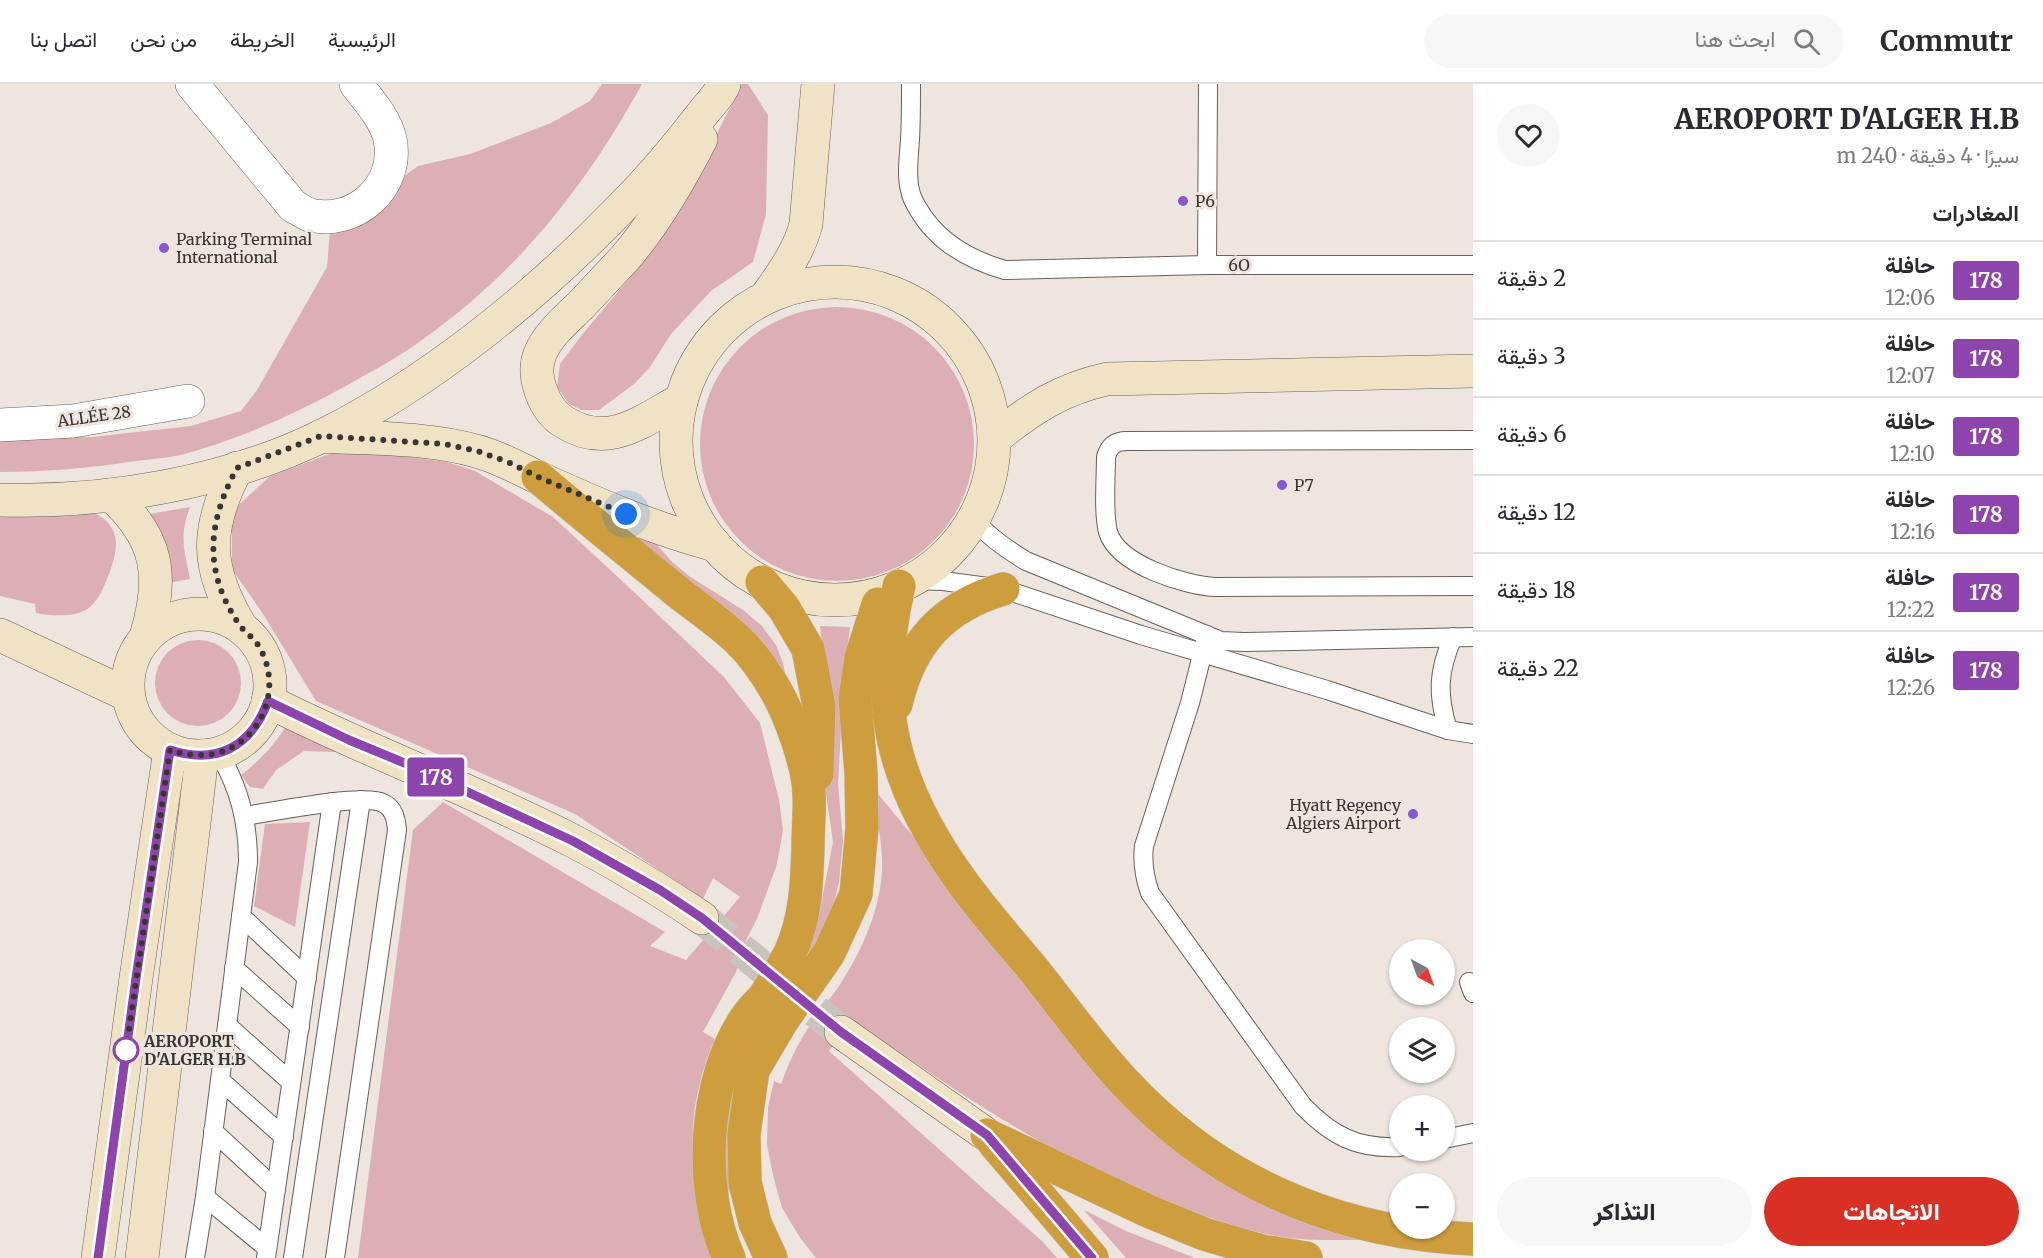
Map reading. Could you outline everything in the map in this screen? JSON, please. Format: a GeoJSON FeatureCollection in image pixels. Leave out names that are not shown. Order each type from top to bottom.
{"type":"FeatureCollection","features":[{"type":"Feature","properties":{"kind":"highway"},"geometry":{"type":"LineString","coordinates":[[538,477],[742,645],[775,688],[798,738],[809,792],[806,900],[796,935],[778,975],[763,998],[745,1018],[730,1049],[719,1081],[712,1114],[709,1148],[710,1181],[715,1215],[729,1258]]}},
{"type":"Feature","properties":{"kind":"highway"},"geometry":{"type":"LineString","coordinates":[[762,582],[784,608],[808,649],[819,705],[816,822],[808,847]]}},
{"type":"Feature","properties":{"kind":"highway"},"geometry":{"type":"LineString","coordinates":[[898,586],[886,658],[887,694],[892,736],[902,772],[917,809],[936,844],[960,880],[1118,1075],[1172,1128],[1233,1171],[1267,1190],[1310,1208],[1383,1229],[1410,1234],[1473,1239]]}},
{"type":"Feature","properties":{"kind":"highway"},"geometry":{"type":"LineString","coordinates":[[771,1258],[755,1223],[745,1182],[744,1134],[753,1070],[782,1021],[829,953],[856,894],[861,817],[861,773],[855,698],[861,658],[876,609],[898,586]]}},
{"type":"Feature","properties":{"kind":"highway"},"geometry":{"type":"LineString","coordinates":[[892,736],[900,685],[909,662],[922,641],[958,608],[979,596],[1003,589]]}},
{"type":"Feature","properties":{"kind":"highway"},"geometry":{"type":"LineString","coordinates":[[987,1135],[1092,1258]]}},
{"type":"Feature","properties":{"kind":"highway"},"geometry":{"type":"LineString","coordinates":[[987,1135],[1148,1211],[1204,1234],[1262,1251],[1306,1258]]}},
{"type":"Feature","properties":{"kind":"highway"},"geometry":{"type":"LineString","coordinates":[[1452,1258],[1473,1254]]}},
{"type":"Feature","properties":{"kind":"main road"},"geometry":{"type":"LineString","coordinates":[[766,297],[788,265],[802,239],[806,225],[818,84]]}},
{"type":"Feature","properties":{"kind":"main road"},"geometry":{"type":"LineString","coordinates":[[681,400],[626,430],[609,434],[591,434],[574,429],[559,419],[547,406],[540,389],[538,363],[540,354],[551,336],[608,276],[651,224],[691,158],[723,86]]}},
{"type":"Feature","properties":{"kind":"main road"},"geometry":{"type":"LineString","coordinates":[[0,500],[34,501],[111,495],[153,489],[237,468],[321,436],[382,402],[441,363],[548,279],[640,188],[683,139],[723,86]]}},
{"type":"Feature","properties":{"kind":"main road"},"geometry":{"type":"LineString","coordinates":[[844,281],[870,285],[919,304],[941,320],[959,339],[974,361],[990,403],[995,438],[989,480],[981,504],[974,520],[947,553],[928,570],[898,586],[863,597],[842,600],[821,599],[780,590],[736,566],[715,545],[691,508],[683,488],[676,444],[681,400],[688,378],[712,339],[746,309],[766,297],[817,282],[844,281]]}},
{"type":"Feature","properties":{"kind":"main road"},"geometry":{"type":"LineString","coordinates":[[995,438],[1030,410],[1054,396],[1083,384],[1107,379],[1473,371]]}},
{"type":"Feature","properties":{"kind":"main road"},"geometry":{"type":"LineString","coordinates":[[321,436],[444,444],[477,451],[508,462],[655,526],[715,545]]}},
{"type":"Feature","properties":{"kind":"main road"},"geometry":{"type":"LineString","coordinates":[[237,468],[218,511],[213,548],[217,576],[226,603],[241,627],[256,642],[266,660],[270,680],[268,701],[262,718],[250,734],[236,745],[210,754],[185,755],[154,741],[142,728],[133,712],[128,695],[128,674],[134,654],[146,637],[162,624],[181,615],[202,613],[223,617],[241,627]]}},
{"type":"Feature","properties":{"kind":"main road"},"geometry":{"type":"LineString","coordinates":[[111,495],[141,527],[156,569],[153,613],[146,637]]}},
{"type":"Feature","properties":{"kind":"main road"},"geometry":{"type":"LineString","coordinates":[[0,635],[128,695]]}},
{"type":"Feature","properties":{"kind":"main road"},"geometry":{"type":"LineString","coordinates":[[268,701],[573,841],[660,890],[702,918]]}},
{"type":"Feature","properties":{"kind":"main road"},"geometry":{"type":"LineString","coordinates":[[98,1258],[170,750]]}},
{"type":"Feature","properties":{"kind":"main road"},"geometry":{"type":"LineString","coordinates":[[142,1258],[210,754]]}},
{"type":"Feature","properties":{"kind":"main road"},"geometry":{"type":"LineString","coordinates":[[841,1032],[987,1135]]}},
{"type":"Feature","properties":{"kind":"street"},"geometry":{"type":"LineString","coordinates":[[192,84],[293,206],[308,214],[324,217],[340,216],[370,201],[381,188],[388,173],[391,156],[390,140],[385,124],[356,84]]}},
{"type":"Feature","properties":{"kind":"street"},"geometry":{"type":"LineString","coordinates":[[801,84],[812,169]]}},
{"type":"Feature","properties":{"kind":"street","name":"ALLÉE 28"},"geometry":{"type":"LineString","coordinates":[[0,425],[73,421],[188,401]]}},
{"type":"Feature","properties":{"kind":"lane","name":"6O"},"geometry":{"type":"LineString","coordinates":[[911,84],[908,166],[910,194],[933,229],[948,243],[975,260],[1005,270],[1207,266],[1473,265]]}},
{"type":"Feature","properties":{"kind":"lane"},"geometry":{"type":"LineString","coordinates":[[1207,266],[1208,84]]}},
{"type":"Feature","properties":{"kind":"lane"},"geometry":{"type":"LineString","coordinates":[[1473,440],[1121,441],[1111,447],[1106,457],[1107,525],[1113,542],[1125,555],[1169,578],[1215,587],[1473,586]]}},
{"type":"Feature","properties":{"kind":"lane"},"geometry":{"type":"LineString","coordinates":[[974,520],[989,536],[1026,561],[1221,641],[1473,637]]}},
{"type":"Feature","properties":{"kind":"lane"},"geometry":{"type":"LineString","coordinates":[[898,586],[943,581],[1003,589],[1448,730],[1473,734]]}},
{"type":"Feature","properties":{"kind":"lane"},"geometry":{"type":"LineString","coordinates":[[1207,635],[1190,703],[1144,846],[1142,862],[1144,878],[1150,892],[1311,1115],[1338,1136],[1360,1144],[1389,1148]]}},
{"type":"Feature","properties":{"kind":"lane"},"geometry":{"type":"LineString","coordinates":[[1448,730],[1442,710],[1440,689],[1441,671],[1453,637]]}},
{"type":"Feature","properties":{"kind":"lane"},"geometry":{"type":"LineString","coordinates":[[195,1258],[205,1197],[248,862],[248,838],[239,794],[230,773],[210,754]]}},
{"type":"Feature","properties":{"kind":"lane"},"geometry":{"type":"LineString","coordinates":[[245,816],[332,802],[372,799],[383,802],[392,809],[396,819],[397,830],[334,1258]]}},
{"type":"Feature","properties":{"kind":"lane"},"geometry":{"type":"LineString","coordinates":[[293,1258],[361,800]]}},
{"type":"Feature","properties":{"kind":"lane"},"geometry":{"type":"LineString","coordinates":[[266,1253],[332,802]]}},
{"type":"Feature","properties":{"kind":"lane"},"geometry":{"type":"LineString","coordinates":[[241,916],[307,978]]}},
{"type":"Feature","properties":{"kind":"lane"},"geometry":{"type":"LineString","coordinates":[[234,968],[300,1027]]}},
{"type":"Feature","properties":{"kind":"lane"},"geometry":{"type":"LineString","coordinates":[[227,1025],[291,1082]]}},
{"type":"Feature","properties":{"kind":"lane"},"geometry":{"type":"LineString","coordinates":[[220,1080],[284,1137]]}},
{"type":"Feature","properties":{"kind":"lane"},"geometry":{"type":"LineString","coordinates":[[213,1131],[276,1189]]}},
{"type":"Feature","properties":{"kind":"lane"},"geometry":{"type":"LineString","coordinates":[[1455,1137],[1473,1133]]}},
{"type":"Feature","properties":{"kind":"lane"},"geometry":{"type":"LineString","coordinates":[[205,1197],[266,1253]]}},
{"type":"Feature","properties":{"kind":"shaded area"},"geometry":{"type":"Polygon","coordinates":[[[602,84],[642,84],[597,158],[573,192],[519,256],[489,285],[457,313],[403,353],[305,407],[265,426],[202,449],[175,456],[102,466],[0,472],[0,437],[92,437],[191,426],[241,411],[257,390],[327,267],[330,230],[418,166],[470,154],[551,123],[590,101],[602,84]]]}},
{"type":"Feature","properties":{"kind":"shaded area"},"geometry":{"type":"Polygon","coordinates":[[[742,84],[748,84],[768,115],[766,214],[753,262],[711,291],[671,334],[650,367],[634,384],[599,410],[582,410],[569,404],[557,387],[560,364],[647,257],[697,173],[742,84]]]}},
{"type":"Feature","properties":{"kind":"shaded area"},"geometry":{"type":"Polygon","coordinates":[[[837,307],[877,313],[913,330],[934,347],[951,368],[968,404],[974,444],[968,484],[951,520],[934,541],[913,558],[877,575],[837,581],[797,575],[761,558],[740,541],[723,520],[706,484],[700,444],[706,404],[723,368],[740,347],[761,330],[797,313],[837,307]]]}},
{"type":"Feature","properties":{"kind":"shaded area"},"geometry":{"type":"Polygon","coordinates":[[[345,448],[447,462],[475,471],[553,517],[724,677],[760,723],[779,800],[783,830],[776,867],[757,919],[746,940],[736,972],[703,1032],[715,1039],[704,1068],[694,1117],[696,1165],[726,1258],[358,1258],[413,830],[443,802],[665,932],[650,946],[686,960],[740,897],[713,878],[703,899],[575,814],[316,701],[263,614],[232,569],[232,511],[269,477],[345,448]]]}},
{"type":"Feature","properties":{"kind":"shaded area"},"geometry":{"type":"Polygon","coordinates":[[[190,507],[185,527],[184,551],[190,579],[168,583],[144,515],[190,507]]]}},
{"type":"Feature","properties":{"kind":"shaded area"},"geometry":{"type":"Polygon","coordinates":[[[92,512],[109,524],[113,530],[116,546],[105,583],[99,596],[90,607],[71,615],[42,614],[36,613],[35,604],[0,596],[0,515],[92,512]]]}},
{"type":"Feature","properties":{"kind":"shaded area"},"geometry":{"type":"Polygon","coordinates":[[[619,527],[652,539],[672,562],[689,576],[743,610],[762,626],[776,645],[783,663],[790,697],[619,527]]]}},
{"type":"Feature","properties":{"kind":"shaded area"},"geometry":{"type":"Polygon","coordinates":[[[820,626],[850,627],[844,676],[838,784],[843,841],[839,882],[830,919],[734,1154],[747,1241],[728,1188],[723,1156],[731,1068],[819,915],[833,842],[825,787],[828,699],[820,626]]]}},
{"type":"Feature","properties":{"kind":"shaded area"},"geometry":{"type":"Polygon","coordinates":[[[198,640],[222,647],[234,659],[241,683],[234,707],[222,719],[198,726],[174,719],[162,707],[155,683],[162,659],[174,647],[198,640]]]}},
{"type":"Feature","properties":{"kind":"shaded area"},"geometry":{"type":"Polygon","coordinates":[[[287,724],[336,752],[304,751],[276,770],[263,789],[250,787],[241,775],[267,752],[287,724]]]}},
{"type":"Feature","properties":{"kind":"shaded area"},"geometry":{"type":"Polygon","coordinates":[[[868,782],[1116,1080],[1258,1198],[1322,1228],[1362,1240],[1287,1238],[1264,1234],[1207,1217],[1140,1192],[1097,1172],[1013,1126],[854,1021],[829,1051],[1043,1242],[1057,1258],[816,1258],[782,1208],[767,1145],[768,1107],[774,1081],[781,1084],[803,1036],[848,972],[864,941],[876,908],[880,892],[882,858],[879,829],[868,782]]]}},
{"type":"Feature","properties":{"kind":"shaded area"},"geometry":{"type":"Polygon","coordinates":[[[310,822],[295,927],[254,906],[265,824],[310,822]]]}},
{"type":"Feature","properties":{"kind":"shaded area"},"geometry":{"type":"Polygon","coordinates":[[[1084,1210],[1126,1231],[1195,1258],[1126,1258],[1084,1210]]]}},
{"type":"Feature","properties":{"kind":"tunnel"},"geometry":{"type":"LineString","coordinates":[[702,918],[841,1032]]}},
{"type":"Feature","properties":{"kind":"bus line","name":"178"},"geometry":{"type":"LineString","coordinates":[[98,1258],[170,750],[185,755],[202,756],[219,753],[236,745],[250,734],[262,718],[268,701],[573,841],[660,890],[702,918],[841,1032],[987,1135],[1092,1258]]}},
{"type":"Feature","properties":{"kind":"place","name":"P6"},"geometry":{"type":"Point","coordinates":[1183,201]}},
{"type":"Feature","properties":{"kind":"place","name":"Parking Terminal International"},"geometry":{"type":"Point","coordinates":[164,248]}},
{"type":"Feature","properties":{"kind":"place","name":"P7"},"geometry":{"type":"Point","coordinates":[1282,485]}},
{"type":"Feature","properties":{"kind":"place","name":"Hyatt Regency Algiers Airport"},"geometry":{"type":"Point","coordinates":[1413,814]}},
{"type":"Feature","properties":{"kind":"place","name":"AEROPORT D'ALGER H.B"},"geometry":{"type":"Point","coordinates":[126,1050]}},
{"type":"Feature","properties":{"kind":"route"},"geometry":{"type":"LineString","coordinates":[[126,1050],[170,750],[185,755],[202,756],[219,753],[236,745],[250,734],[262,718],[268,701],[270,680],[266,660],[256,642],[241,627],[226,603],[217,576],[213,548],[216,520],[224,493],[237,468],[321,436],[444,444],[477,451],[508,462],[626,514]]}}]}
